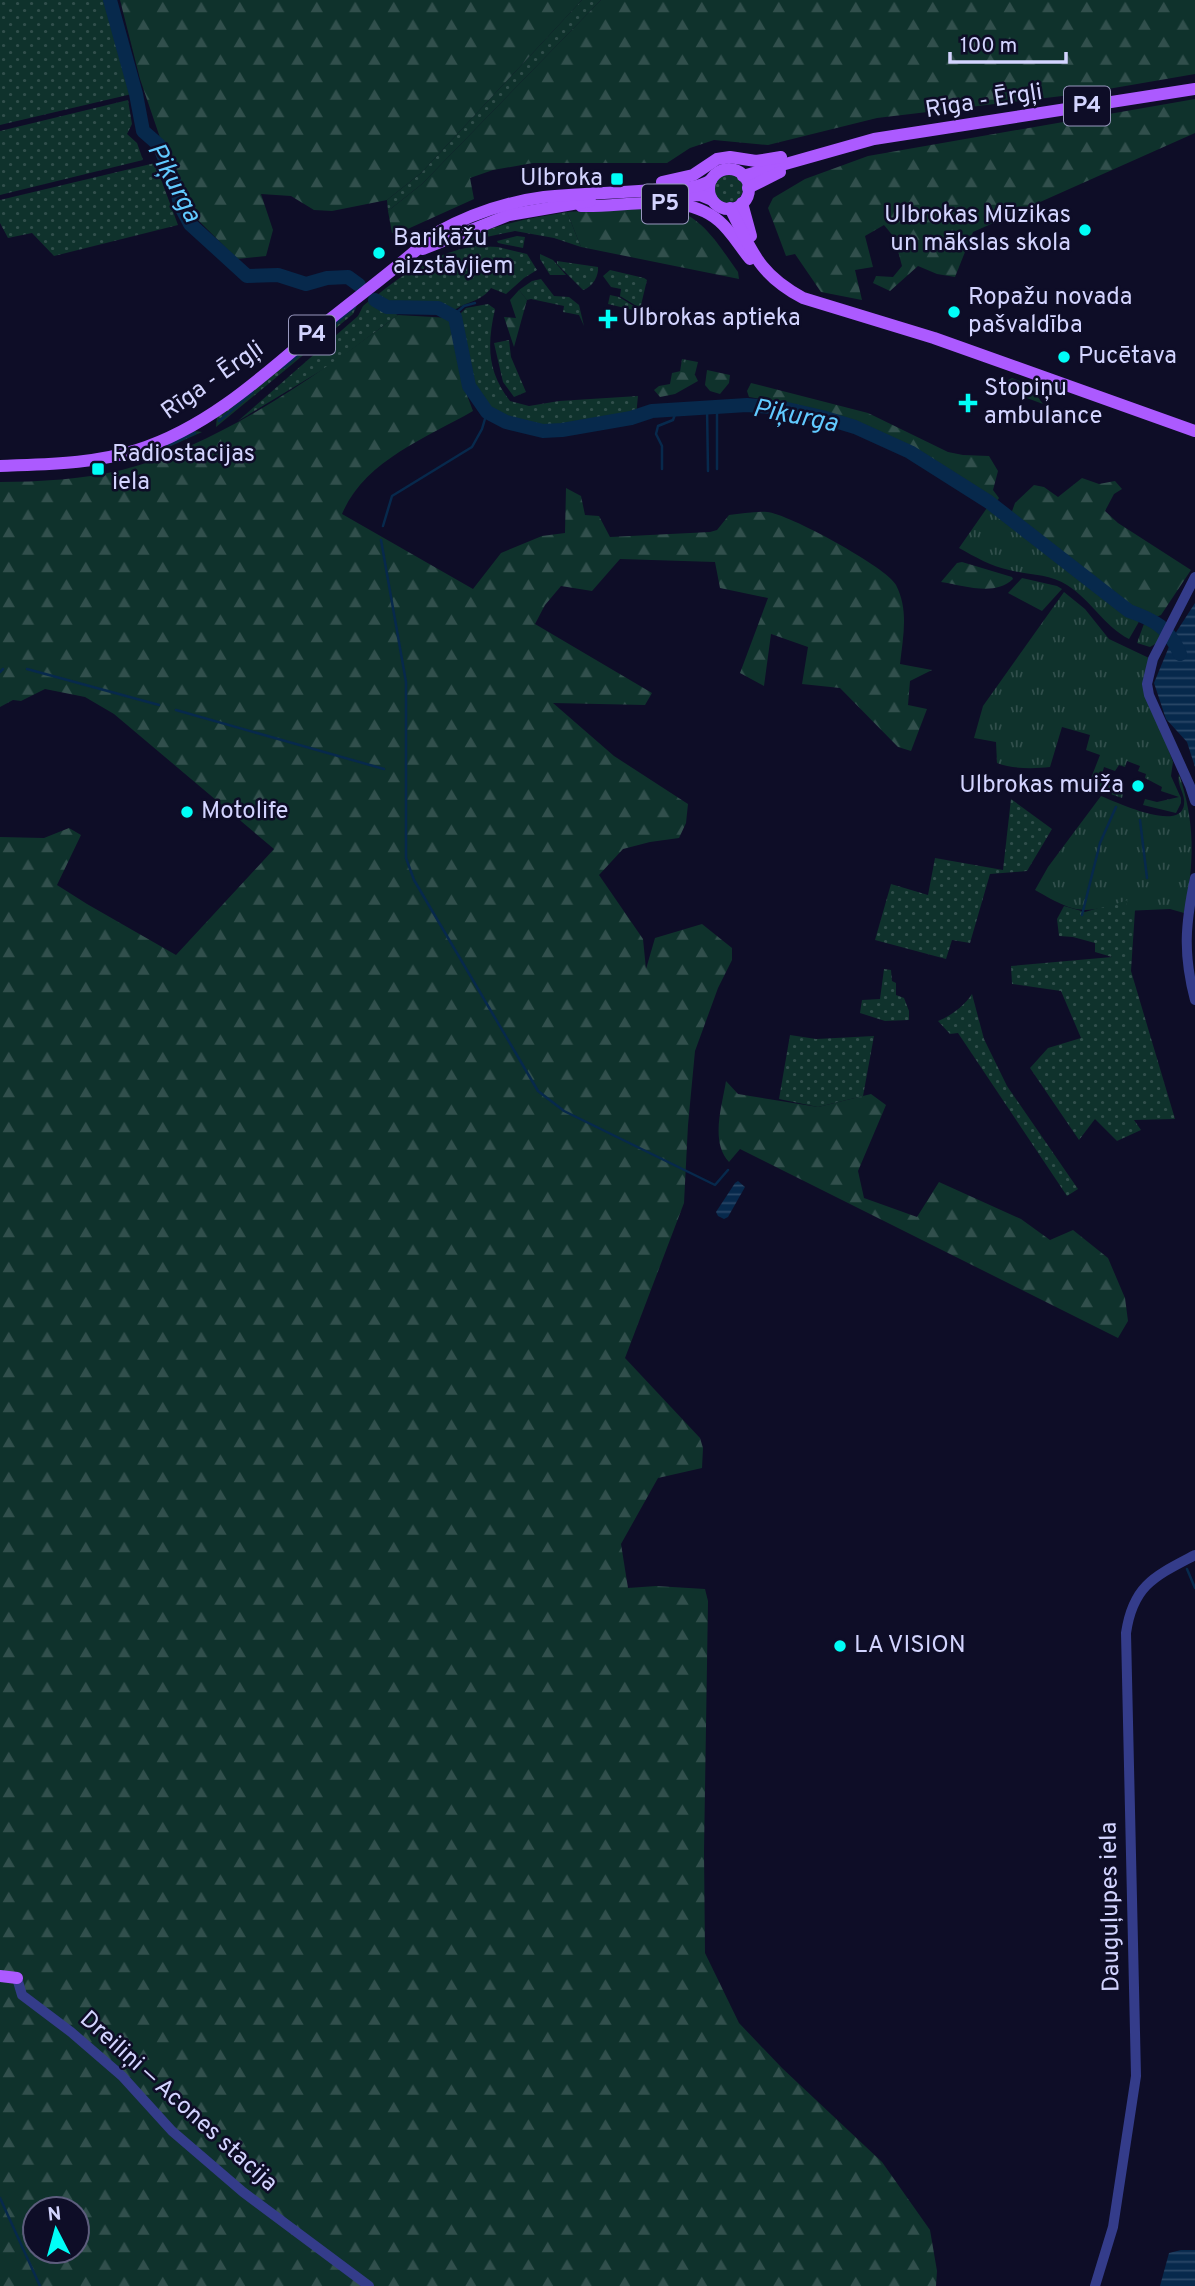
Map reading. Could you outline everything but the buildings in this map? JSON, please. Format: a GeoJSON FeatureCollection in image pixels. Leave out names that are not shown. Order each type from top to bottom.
{"type":"FeatureCollection","features":[{"type":"Feature","properties":{"kind":"main road","name":"Rīga - Ērgļi"},"geometry":{"type":"LineString","coordinates":[[746,182],[874,139],[1195,89]]}},
{"type":"Feature","properties":{"kind":"main road","name":"Rīga - Ērgļi"},"geometry":{"type":"LineString","coordinates":[[746,182],[769,177],[802,163],[905,136]]}},
{"type":"Feature","properties":{"kind":"main road","name":"P4"},"geometry":{"type":"LineString","coordinates":[[547,197],[684,178],[698,173],[712,162],[725,158],[756,162],[874,139]]}},
{"type":"Feature","properties":{"kind":"main road"},"geometry":{"type":"LineString","coordinates":[[724,169],[735,170],[746,182],[747,197],[736,206],[720,206],[712,200],[709,188],[716,173],[724,169]]}},
{"type":"Feature","properties":{"kind":"main road","name":"Rīga - Ērgļi"},"geometry":{"type":"LineString","coordinates":[[0,466],[114,456],[149,447],[176,434],[233,398],[436,233],[461,220],[505,205],[547,197],[670,189],[700,185],[711,180]]}},
{"type":"Feature","properties":{"kind":"main road","name":"Rīga - Ērgļi"},"geometry":{"type":"LineString","coordinates":[[416,251],[496,219],[526,211],[586,202],[670,196],[700,195],[712,200]]}},
{"type":"Feature","properties":{"kind":"main road","name":"P5"},"geometry":{"type":"LineString","coordinates":[[573,205],[647,202],[702,211],[720,221],[750,259],[762,269],[794,293],[815,303],[913,331],[1195,431]]}},
{"type":"Feature","properties":{"kind":"main road","name":"P5"},"geometry":{"type":"LineString","coordinates":[[736,206],[762,269]]}},
{"type":"Feature","properties":{"kind":"main road","name":"P5"},"geometry":{"type":"LineString","coordinates":[[736,206],[775,279]]}},
{"type":"Feature","properties":{"kind":"main road","name":"Dreiliņi — Acones stacija"},"geometry":{"type":"LineString","coordinates":[[0,1976],[17,1978]]}},
{"type":"Feature","properties":{"kind":"street"},"geometry":{"type":"LineString","coordinates":[[1195,577],[1150,668],[1147,684],[1149,695],[1191,786],[1195,801]]}},
{"type":"Feature","properties":{"kind":"street"},"geometry":{"type":"LineString","coordinates":[[1195,878],[1185,943],[1195,1000]]}},
{"type":"Feature","properties":{"kind":"street","name":"Dauguļupes iela"},"geometry":{"type":"LineString","coordinates":[[1095,2286],[1113,2227],[1136,2076],[1126,1633],[1129,1612],[1137,1597],[1165,1570],[1195,1555]]}},
{"type":"Feature","properties":{"kind":"street","name":"Dreiliņi — Acones stacija"},"geometry":{"type":"LineString","coordinates":[[17,1978],[22,1995],[122,2076],[172,2132],[243,2192],[369,2286]]}},
{"type":"Feature","properties":{"kind":"green space"},"geometry":{"type":"Polygon","coordinates":[[[0,0],[105,0],[132,94],[0,125],[0,0]]]}},
{"type":"Feature","properties":{"kind":"green space"},"geometry":{"type":"Polygon","coordinates":[[[120,0],[582,0],[421,173],[387,200],[332,211],[314,210],[291,196],[261,194],[273,230],[266,256],[237,259],[183,205],[140,79],[120,0]]]}},
{"type":"Feature","properties":{"kind":"green space"},"geometry":{"type":"Polygon","coordinates":[[[582,0],[601,0],[422,184],[388,211],[387,200],[421,173],[582,0]]]}},
{"type":"Feature","properties":{"kind":"green space"},"geometry":{"type":"Polygon","coordinates":[[[601,0],[1195,0],[1195,74],[1079,94],[877,118],[768,145],[714,140],[690,148],[667,163],[533,163],[493,170],[470,178],[474,199],[401,232],[392,233],[388,211],[422,184],[601,0]]]}},
{"type":"Feature","properties":{"kind":"green space"},"geometry":{"type":"Polygon","coordinates":[[[1195,99],[1195,133],[973,232],[955,277],[937,274],[918,266],[890,291],[873,283],[876,276],[893,277],[902,266],[898,251],[903,248],[884,225],[865,236],[873,267],[855,270],[862,300],[821,292],[795,254],[786,256],[768,208],[773,198],[805,179],[868,156],[1195,99]]]}},
{"type":"Feature","properties":{"kind":"green space"},"geometry":{"type":"Polygon","coordinates":[[[128,100],[132,124],[127,134],[137,143],[143,160],[0,195],[0,131],[128,100]]]}},
{"type":"Feature","properties":{"kind":"green space"},"geometry":{"type":"Polygon","coordinates":[[[155,163],[178,225],[54,256],[32,233],[8,238],[0,223],[0,200],[155,163]]]}},
{"type":"Feature","properties":{"kind":"green space"},"geometry":{"type":"Polygon","coordinates":[[[728,173],[739,177],[743,188],[739,199],[728,203],[717,199],[713,188],[717,177],[728,173]]]}},
{"type":"Feature","properties":{"kind":"green space"},"geometry":{"type":"Polygon","coordinates":[[[642,207],[675,210],[695,220],[719,245],[738,272],[739,279],[581,247],[567,212],[642,207]]]}},
{"type":"Feature","properties":{"kind":"green space"},"geometry":{"type":"Polygon","coordinates":[[[567,212],[581,247],[554,238],[515,231],[453,244],[509,224],[567,212]]]}},
{"type":"Feature","properties":{"kind":"green space"},"geometry":{"type":"Polygon","coordinates":[[[517,236],[525,237],[523,248],[497,241],[517,236]]]}},
{"type":"Feature","properties":{"kind":"green space"},"geometry":{"type":"Polygon","coordinates":[[[476,246],[498,247],[527,254],[537,270],[506,294],[491,288],[483,296],[453,311],[439,306],[382,301],[376,296],[423,264],[476,246]]]}},
{"type":"Feature","properties":{"kind":"green space"},"geometry":{"type":"Polygon","coordinates":[[[540,254],[553,260],[566,275],[550,275],[540,259],[540,254]]]}},
{"type":"Feature","properties":{"kind":"green space"},"geometry":{"type":"Polygon","coordinates":[[[557,261],[598,267],[596,277],[590,286],[583,290],[557,261]]]}},
{"type":"Feature","properties":{"kind":"green space"},"geometry":{"type":"Polygon","coordinates":[[[610,270],[647,280],[641,305],[638,307],[620,296],[621,289],[611,287],[603,276],[610,270]]]}},
{"type":"Feature","properties":{"kind":"green space"},"geometry":{"type":"Polygon","coordinates":[[[541,279],[554,296],[569,297],[579,305],[584,326],[579,315],[563,312],[564,306],[527,300],[519,290],[532,281],[541,279]]]}},
{"type":"Feature","properties":{"kind":"green space"},"geometry":{"type":"Polygon","coordinates":[[[519,290],[527,300],[514,347],[504,317],[516,318],[510,300],[519,290]]]}},
{"type":"Feature","properties":{"kind":"green space"},"geometry":{"type":"Polygon","coordinates":[[[610,295],[619,297],[637,308],[633,310],[608,304],[610,295]]]}},
{"type":"Feature","properties":{"kind":"green space"},"geometry":{"type":"Polygon","coordinates":[[[370,300],[374,305],[398,315],[332,364],[238,421],[358,316],[370,300]]]}},
{"type":"Feature","properties":{"kind":"green space"},"geometry":{"type":"Polygon","coordinates":[[[488,304],[495,309],[490,346],[493,368],[510,401],[529,406],[559,401],[638,396],[636,416],[597,423],[551,426],[528,424],[508,418],[491,408],[479,393],[471,375],[460,314],[466,308],[488,304]]]}},
{"type":"Feature","properties":{"kind":"green space"},"geometry":{"type":"Polygon","coordinates":[[[357,305],[353,314],[216,427],[217,416],[357,305]]]}},
{"type":"Feature","properties":{"kind":"green space"},"geometry":{"type":"Polygon","coordinates":[[[398,315],[450,318],[462,382],[473,411],[417,441],[381,465],[352,495],[342,514],[473,589],[501,553],[542,536],[565,533],[566,488],[581,496],[585,515],[599,516],[610,537],[710,532],[717,530],[729,515],[767,512],[794,521],[836,542],[889,577],[896,585],[903,604],[900,664],[932,670],[910,681],[908,705],[927,709],[911,751],[898,747],[840,688],[802,684],[808,647],[771,634],[764,686],[740,673],[768,598],[720,588],[715,562],[620,559],[592,591],[561,586],[545,605],[535,624],[652,693],[645,705],[553,703],[614,756],[688,804],[686,823],[679,838],[623,849],[599,875],[643,939],[646,969],[655,938],[702,924],[732,948],[732,960],[718,988],[695,1051],[684,1203],[625,1358],[700,1438],[703,1448],[702,1468],[658,1478],[621,1544],[628,1588],[656,1586],[705,1589],[708,1601],[705,1953],[739,2023],[782,2068],[882,2162],[930,2230],[937,2271],[936,2286],[0,2286],[0,837],[44,838],[69,828],[81,835],[57,885],[176,955],[274,849],[114,714],[85,697],[45,689],[21,701],[13,700],[0,707],[0,482],[93,476],[158,459],[231,426],[301,384],[398,315]]]}},
{"type":"Feature","properties":{"kind":"green space"},"geometry":{"type":"Polygon","coordinates":[[[509,340],[511,357],[526,392],[514,397],[503,382],[494,343],[509,340]]]}},
{"type":"Feature","properties":{"kind":"green space"},"geometry":{"type":"Polygon","coordinates":[[[682,359],[698,362],[695,374],[680,372],[682,359]]]}},
{"type":"Feature","properties":{"kind":"green space"},"geometry":{"type":"Polygon","coordinates":[[[707,370],[730,375],[729,383],[720,394],[710,391],[705,385],[707,370]]]}},
{"type":"Feature","properties":{"kind":"green space"},"geometry":{"type":"Polygon","coordinates":[[[672,373],[694,373],[698,381],[675,394],[660,397],[654,390],[670,384],[672,373]]]}},
{"type":"Feature","properties":{"kind":"green space"},"geometry":{"type":"Polygon","coordinates":[[[1012,378],[1028,384],[1043,404],[1005,390],[1003,395],[999,392],[1004,382],[1012,378]]]}},
{"type":"Feature","properties":{"kind":"green space"},"geometry":{"type":"Polygon","coordinates":[[[751,383],[868,413],[948,452],[989,456],[998,471],[993,490],[999,498],[995,504],[908,450],[848,423],[784,404],[749,397],[747,391],[751,383]]]}},
{"type":"Feature","properties":{"kind":"green space"},"geometry":{"type":"Polygon","coordinates":[[[195,431],[202,432],[149,456],[147,454],[195,431]]]}},
{"type":"Feature","properties":{"kind":"green space"},"geometry":{"type":"Polygon","coordinates":[[[1082,478],[1099,484],[1115,481],[1122,489],[1114,494],[1105,511],[1118,523],[1191,570],[1161,615],[1156,617],[1130,607],[1011,514],[1015,503],[1034,485],[1044,487],[1058,497],[1082,478]]]}},
{"type":"Feature","properties":{"kind":"green space"},"geometry":{"type":"Polygon","coordinates":[[[989,505],[1126,615],[1140,620],[1129,639],[1112,627],[1076,591],[1060,581],[996,566],[959,548],[989,505]]]}},
{"type":"Feature","properties":{"kind":"green space"},"geometry":{"type":"Polygon","coordinates":[[[962,562],[1013,579],[988,589],[941,582],[957,563],[962,562]]]}},
{"type":"Feature","properties":{"kind":"green space"},"geometry":{"type":"Polygon","coordinates":[[[1022,578],[1062,589],[1042,611],[1008,593],[1022,578]]]}},
{"type":"Feature","properties":{"kind":"green space"},"geometry":{"type":"Polygon","coordinates":[[[1064,592],[1085,609],[1109,639],[1149,658],[1143,682],[1173,762],[1171,776],[1181,798],[1176,813],[1143,805],[1145,799],[1157,802],[1179,797],[1161,791],[1162,787],[1138,771],[1140,766],[1127,761],[1125,767],[1119,765],[1115,771],[1104,767],[1100,781],[1124,791],[1122,798],[1088,786],[1100,755],[1086,750],[1090,735],[1062,727],[1050,767],[1037,768],[997,763],[996,742],[974,738],[983,706],[1064,592]]]}},
{"type":"Feature","properties":{"kind":"green space"},"geometry":{"type":"Polygon","coordinates":[[[1145,621],[1163,632],[1157,643],[1150,647],[1137,643],[1145,621]]]}},
{"type":"Feature","properties":{"kind":"green space"},"geometry":{"type":"Polygon","coordinates":[[[1179,774],[1188,809],[1192,842],[1184,913],[1170,909],[1124,911],[1128,900],[1100,908],[1080,910],[1061,904],[1035,890],[1048,867],[1101,796],[1147,813],[1172,816],[1180,813],[1184,805],[1179,774]]]}},
{"type":"Feature","properties":{"kind":"green space"},"geometry":{"type":"Polygon","coordinates":[[[1011,799],[1052,829],[1027,871],[990,874],[970,943],[952,940],[946,959],[875,940],[891,884],[928,895],[935,858],[1003,870],[1011,799]]]}},
{"type":"Feature","properties":{"kind":"green space"},"geometry":{"type":"Polygon","coordinates":[[[1128,899],[1135,910],[1131,971],[1175,1119],[1134,1120],[1141,1130],[1117,1141],[1095,1119],[1079,1140],[1030,1068],[1048,1048],[1081,1038],[1061,991],[1012,984],[1011,966],[1112,957],[1095,952],[1095,943],[1059,936],[1057,919],[1064,906],[1085,912],[1128,899]]]}},
{"type":"Feature","properties":{"kind":"green space"},"geometry":{"type":"Polygon","coordinates":[[[884,969],[891,970],[892,981],[896,983],[896,995],[904,998],[909,1020],[885,1021],[860,1013],[862,1000],[880,999],[884,969]]]}},
{"type":"Feature","properties":{"kind":"green space"},"geometry":{"type":"Polygon","coordinates":[[[972,994],[984,1039],[1007,1086],[1078,1189],[1067,1196],[958,1033],[950,1034],[938,1021],[957,1010],[972,994]]]}},
{"type":"Feature","properties":{"kind":"green space"},"geometry":{"type":"Polygon","coordinates":[[[790,1035],[816,1039],[874,1036],[863,1096],[818,1107],[779,1099],[790,1035]]]}},
{"type":"Feature","properties":{"kind":"green space"},"geometry":{"type":"Polygon","coordinates":[[[726,1081],[738,1094],[818,1107],[871,1094],[886,1105],[858,1171],[864,1198],[917,1217],[939,1182],[1021,1219],[1050,1240],[1073,1230],[1108,1258],[1125,1298],[1128,1321],[1118,1338],[740,1149],[729,1162],[723,1154],[719,1134],[726,1081]]]}},
{"type":"Feature","properties":{"kind":"water"},"geometry":{"type":"Polygon","coordinates":[[[1195,603],[1195,767],[1187,742],[1166,719],[1154,683],[1173,637],[1195,603]]]}},
{"type":"Feature","properties":{"kind":"water"},"geometry":{"type":"Polygon","coordinates":[[[738,1181],[745,1187],[728,1217],[724,1219],[716,1212],[738,1181]]]}},
{"type":"Feature","properties":{"kind":"water"},"geometry":{"type":"Polygon","coordinates":[[[1195,2250],[1195,2286],[1160,2286],[1169,2253],[1195,2250]]]}},
{"type":"Feature","properties":{"kind":"waterway","name":"Piķurga"},"geometry":{"type":"LineString","coordinates":[[110,0],[136,94],[143,131],[159,145],[177,189],[180,205],[190,224],[247,276],[278,275],[306,284],[327,278],[348,277],[359,285]]}},
{"type":"Feature","properties":{"kind":"waterway","name":"Piķurga"},"geometry":{"type":"LineString","coordinates":[[375,300],[387,307],[438,308],[455,317],[469,386],[487,412],[506,422],[543,431],[562,430],[631,418],[652,411],[747,405],[783,408],[855,427],[910,452],[989,502],[1129,611],[1160,626],[1180,654]]}},
{"type":"Feature","properties":{"kind":"waterway"},"geometry":{"type":"LineString","coordinates":[[453,316],[464,306],[475,303]]}},
{"type":"Feature","properties":{"kind":"waterway"},"geometry":{"type":"LineString","coordinates":[[283,368],[355,307]]}},
{"type":"Feature","properties":{"kind":"waterway"},"geometry":{"type":"LineString","coordinates":[[219,421],[253,392]]}},
{"type":"Feature","properties":{"kind":"waterway"},"geometry":{"type":"LineString","coordinates":[[707,407],[708,471]]}},
{"type":"Feature","properties":{"kind":"waterway"},"geometry":{"type":"LineString","coordinates":[[717,407],[717,469]]}},
{"type":"Feature","properties":{"kind":"waterway"},"geometry":{"type":"LineString","coordinates":[[662,469],[662,446],[656,434],[658,426],[673,420],[677,409]]}},
{"type":"Feature","properties":{"kind":"waterway"},"geometry":{"type":"LineString","coordinates":[[383,526],[392,496],[472,447],[482,429],[487,412]]}},
{"type":"Feature","properties":{"kind":"waterway"},"geometry":{"type":"LineString","coordinates":[[150,454],[195,433]]}},
{"type":"Feature","properties":{"kind":"waterway"},"geometry":{"type":"LineString","coordinates":[[381,540],[406,682],[406,858],[414,880],[538,1091],[564,1111],[715,1185],[728,1170]]}},
{"type":"Feature","properties":{"kind":"waterway"},"geometry":{"type":"LineString","coordinates":[[0,672],[3,669]]}},
{"type":"Feature","properties":{"kind":"waterway"},"geometry":{"type":"LineString","coordinates":[[27,669],[159,705]]}},
{"type":"Feature","properties":{"kind":"waterway"},"geometry":{"type":"LineString","coordinates":[[176,710],[384,769]]}},
{"type":"Feature","properties":{"kind":"waterway"},"geometry":{"type":"LineString","coordinates":[[1082,915],[1100,843],[1116,807]]}},
{"type":"Feature","properties":{"kind":"waterway"},"geometry":{"type":"LineString","coordinates":[[1140,820],[1147,878]]}},
{"type":"Feature","properties":{"kind":"waterway"},"geometry":{"type":"LineString","coordinates":[[1187,1569],[1195,1588]]}},
{"type":"Feature","properties":{"kind":"waterway"},"geometry":{"type":"LineString","coordinates":[[0,2198],[40,2286]]}},
{"type":"Feature","properties":{"kind":"place","name":"Ulbroka"},"geometry":{"type":"Point","coordinates":[617,179]}},
{"type":"Feature","properties":{"kind":"place","name":"Ulbrokas Mūzikas un mākslas skola"},"geometry":{"type":"Point","coordinates":[1085,230]}},
{"type":"Feature","properties":{"kind":"place","name":"Barikāžu aizstāvjiem"},"geometry":{"type":"Point","coordinates":[379,253]}},
{"type":"Feature","properties":{"kind":"place","name":"Ropažu novada pašvaldība"},"geometry":{"type":"Point","coordinates":[954,312]}},
{"type":"Feature","properties":{"kind":"place","name":"Ulbrokas aptieka"},"geometry":{"type":"Point","coordinates":[608,319]}},
{"type":"Feature","properties":{"kind":"place","name":"Pucētava"},"geometry":{"type":"Point","coordinates":[1064,357]}},
{"type":"Feature","properties":{"kind":"place","name":"Stopiņu ambulance"},"geometry":{"type":"Point","coordinates":[968,403]}},
{"type":"Feature","properties":{"kind":"place","name":"Radiostacijas iela"},"geometry":{"type":"Point","coordinates":[98,469]}},
{"type":"Feature","properties":{"kind":"place","name":"Ulbrokas muiža"},"geometry":{"type":"Point","coordinates":[1138,786]}},
{"type":"Feature","properties":{"kind":"place","name":"Motolife"},"geometry":{"type":"Point","coordinates":[187,812]}},
{"type":"Feature","properties":{"kind":"place","name":"LA VISION"},"geometry":{"type":"Point","coordinates":[840,1646]}}]}
